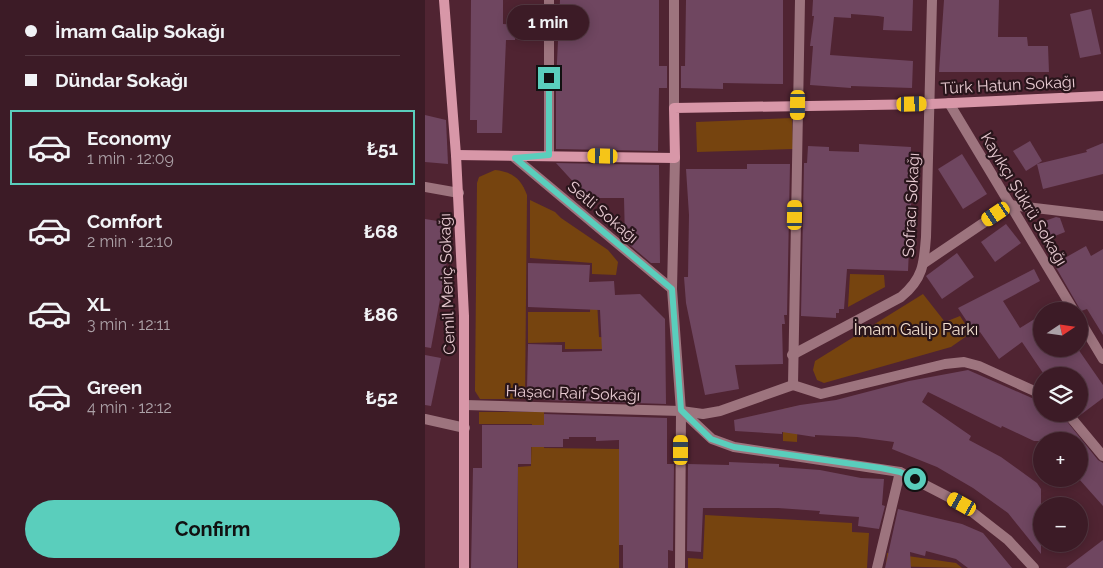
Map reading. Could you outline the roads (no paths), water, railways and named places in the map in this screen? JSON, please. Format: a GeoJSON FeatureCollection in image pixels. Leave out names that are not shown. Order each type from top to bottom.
{"type":"FeatureCollection","features":[{"type":"Feature","properties":{"kind":"street","name":"Cemil Meriç Sokağı"},"geometry":{"type":"LineString","coordinates":[[444,0],[459,193],[465,405],[464,568]]}},
{"type":"Feature","properties":{"kind":"street"},"geometry":{"type":"LineString","coordinates":[[549,0],[549,155]]}},
{"type":"Feature","properties":{"kind":"street"},"geometry":{"type":"LineString","coordinates":[[674,0],[675,158],[672,289],[681,410],[680,568]]}},
{"type":"Feature","properties":{"kind":"street"},"geometry":{"type":"LineString","coordinates":[[800,0],[792,355],[793,386],[821,394],[945,364],[964,362],[1033,391]]}},
{"type":"Feature","properties":{"kind":"street","name":"Sofracı Sokağı"},"geometry":{"type":"LineString","coordinates":[[792,355],[901,297],[913,287],[924,262],[931,104],[932,0]]}},
{"type":"Feature","properties":{"kind":"street","name":"Türk Hatun Sokağı"},"geometry":{"type":"LineString","coordinates":[[674,108],[931,104],[1103,96]]}},
{"type":"Feature","properties":{"kind":"street","name":"Kayıkçı Şükrü Sokağı"},"geometry":{"type":"LineString","coordinates":[[949,103],[1069,302]]}},
{"type":"Feature","properties":{"kind":"street"},"geometry":{"type":"LineString","coordinates":[[457,156],[515,158],[549,155],[675,158]]}},
{"type":"Feature","properties":{"kind":"street","name":"Setli Sokağı"},"geometry":{"type":"LineString","coordinates":[[515,158],[672,289]]}},
{"type":"Feature","properties":{"kind":"street"},"geometry":{"type":"LineString","coordinates":[[425,187],[459,193]]}},
{"type":"Feature","properties":{"kind":"street"},"geometry":{"type":"LineString","coordinates":[[924,262],[1010,205],[1103,216]]}},
{"type":"Feature","properties":{"kind":"street"},"geometry":{"type":"LineString","coordinates":[[1088,334],[1103,359]]}},
{"type":"Feature","properties":{"kind":"street","name":"Haşacı Raif Sokağı"},"geometry":{"type":"LineString","coordinates":[[465,405],[681,410],[703,414],[720,411],[793,386]]}},
{"type":"Feature","properties":{"kind":"street"},"geometry":{"type":"LineString","coordinates":[[681,410],[711,439],[734,447],[900,472],[962,504],[1008,540],[1034,568]]}},
{"type":"Feature","properties":{"kind":"street"},"geometry":{"type":"LineString","coordinates":[[425,419],[465,428]]}},
{"type":"Feature","properties":{"kind":"street"},"geometry":{"type":"LineString","coordinates":[[1075,422],[1103,456]]}},
{"type":"Feature","properties":{"kind":"street"},"geometry":{"type":"LineString","coordinates":[[877,568],[900,472]]}},
{"type":"Feature","properties":{"kind":"park label","name":"İmam Galip Parkı"},"geometry":{"type":"Point","coordinates":[916,329]}}]}
